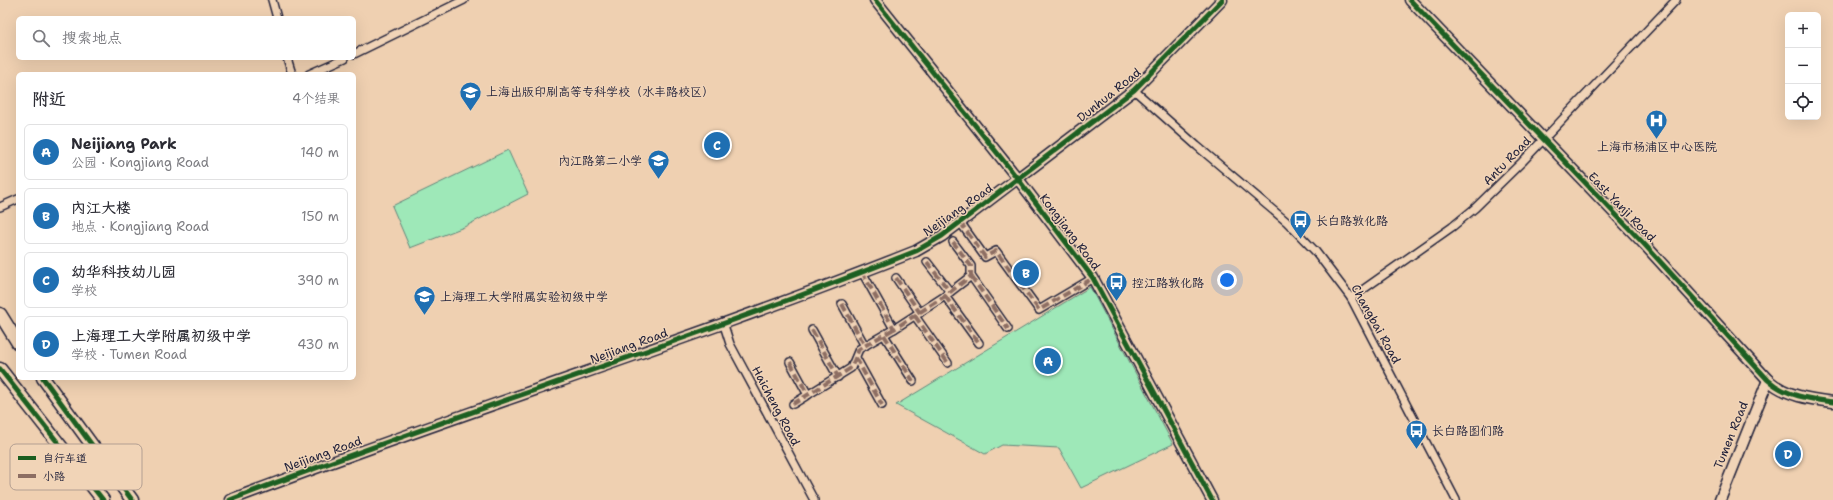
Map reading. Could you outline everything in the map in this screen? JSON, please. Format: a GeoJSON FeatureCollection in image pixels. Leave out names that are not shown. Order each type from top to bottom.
{"type":"FeatureCollection","features":[{"type":"Feature","properties":{"kind":"main road"},"geometry":{"type":"LineString","coordinates":[[0,314],[16,341]]}},
{"type":"Feature","properties":{"kind":"main road"},"geometry":{"type":"LineString","coordinates":[[0,322],[16,342]]}},
{"type":"Feature","properties":{"kind":"main road"},"geometry":{"type":"LineString","coordinates":[[0,369],[59,444]]}},
{"type":"Feature","properties":{"kind":"main road"},"geometry":{"type":"LineString","coordinates":[[44,380],[91,444]]}},
{"type":"Feature","properties":{"kind":"main road"},"geometry":{"type":"LineString","coordinates":[[95,490],[103,500]]}},
{"type":"Feature","properties":{"kind":"main road"},"geometry":{"type":"LineString","coordinates":[[125,490],[132,500]]}},
{"type":"Feature","properties":{"kind":"street"},"geometry":{"type":"LineString","coordinates":[[272,0],[276,16]]}},
{"type":"Feature","properties":{"kind":"street"},"geometry":{"type":"LineString","coordinates":[[356,53],[464,0]]}},
{"type":"Feature","properties":{"kind":"street","name":"Kongjiang Road"},"geometry":{"type":"LineString","coordinates":[[875,0],[1018,179],[1093,278],[1212,500]]}},
{"type":"Feature","properties":{"kind":"street","name":"Dunhua Road"},"geometry":{"type":"LineString","coordinates":[[1018,179],[1134,90],[1222,0]]}},
{"type":"Feature","properties":{"kind":"street","name":"East Yanji Road"},"geometry":{"type":"LineString","coordinates":[[1410,0],[1645,245],[1768,380],[1778,389],[1788,393],[1833,402]]}},
{"type":"Feature","properties":{"kind":"street","name":"Antu Road"},"geometry":{"type":"LineString","coordinates":[[1351,298],[1452,227],[1475,208],[1522,162],[1543,138],[1676,0]]}},
{"type":"Feature","properties":{"kind":"street"},"geometry":{"type":"LineString","coordinates":[[288,60],[291,72]]}},
{"type":"Feature","properties":{"kind":"street"},"geometry":{"type":"LineString","coordinates":[[314,72],[340,60]]}},
{"type":"Feature","properties":{"kind":"street","name":"Changbai Road"},"geometry":{"type":"LineString","coordinates":[[1134,90],[1197,146],[1287,222],[1316,252],[1351,298],[1456,500]]}},
{"type":"Feature","properties":{"kind":"street","name":"Neijiang Road"},"geometry":{"type":"LineString","coordinates":[[230,500],[411,432],[862,272],[916,250],[942,236],[1018,179]]}},
{"type":"Feature","properties":{"kind":"street"},"geometry":{"type":"LineString","coordinates":[[0,207],[16,200]]}},
{"type":"Feature","properties":{"kind":"street"},"geometry":{"type":"LineString","coordinates":[[960,222],[985,257],[996,250],[1039,310],[1093,278]]}},
{"type":"Feature","properties":{"kind":"street"},"geometry":{"type":"LineString","coordinates":[[953,242],[971,266],[971,276],[1008,328]]}},
{"type":"Feature","properties":{"kind":"street"},"geometry":{"type":"LineString","coordinates":[[927,262],[978,343]]}},
{"type":"Feature","properties":{"kind":"street"},"geometry":{"type":"LineString","coordinates":[[862,272],[894,329]]}},
{"type":"Feature","properties":{"kind":"street"},"geometry":{"type":"LineString","coordinates":[[793,404],[851,368],[859,350],[918,314],[948,294],[971,276]]}},
{"type":"Feature","properties":{"kind":"street"},"geometry":{"type":"LineString","coordinates":[[896,278],[948,363]]}},
{"type":"Feature","properties":{"kind":"street"},"geometry":{"type":"LineString","coordinates":[[842,304],[865,346]]}},
{"type":"Feature","properties":{"kind":"street","name":"Haicheng Road"},"geometry":{"type":"LineString","coordinates":[[723,322],[730,344],[814,500]]}},
{"type":"Feature","properties":{"kind":"street"},"geometry":{"type":"LineString","coordinates":[[812,330],[838,377]]}},
{"type":"Feature","properties":{"kind":"street"},"geometry":{"type":"LineString","coordinates":[[884,335],[913,381]]}},
{"type":"Feature","properties":{"kind":"street"},"geometry":{"type":"LineString","coordinates":[[856,358],[882,405]]}},
{"type":"Feature","properties":{"kind":"street"},"geometry":{"type":"LineString","coordinates":[[790,362],[808,395]]}},
{"type":"Feature","properties":{"kind":"street","name":"Tumen Road"},"geometry":{"type":"LineString","coordinates":[[1720,500],[1768,380]]}},
{"type":"Feature","properties":{"kind":"green space"},"geometry":{"type":"Polygon","coordinates":[[[508,150],[528,194],[464,227],[410,248],[392,206],[508,150]]]}},
{"type":"Feature","properties":{"kind":"green space"},"geometry":{"type":"Polygon","coordinates":[[[1090,287],[1173,444],[1081,488],[1059,448],[1002,445],[985,454],[896,405],[1090,287]]]}},
{"type":"Feature","properties":{"kind":"marked path"},"geometry":{"type":"LineString","coordinates":[[960,222],[985,257],[996,251],[1039,310],[1093,278]]}},
{"type":"Feature","properties":{"kind":"marked path"},"geometry":{"type":"LineString","coordinates":[[862,272],[894,329],[945,296],[971,276],[971,266],[953,242]]}},
{"type":"Feature","properties":{"kind":"marked path"},"geometry":{"type":"LineString","coordinates":[[927,262],[950,292]]}},
{"type":"Feature","properties":{"kind":"marked path"},"geometry":{"type":"LineString","coordinates":[[971,276],[1008,329]]}},
{"type":"Feature","properties":{"kind":"marked path"},"geometry":{"type":"LineString","coordinates":[[896,278],[920,313]]}},
{"type":"Feature","properties":{"kind":"marked path"},"geometry":{"type":"LineString","coordinates":[[945,296],[979,343]]}},
{"type":"Feature","properties":{"kind":"marked path"},"geometry":{"type":"LineString","coordinates":[[842,304],[865,346]]}},
{"type":"Feature","properties":{"kind":"marked path"},"geometry":{"type":"LineString","coordinates":[[915,316],[948,363]]}},
{"type":"Feature","properties":{"kind":"marked path"},"geometry":{"type":"LineString","coordinates":[[793,404],[851,368],[859,349],[894,329]]}},
{"type":"Feature","properties":{"kind":"marked path"},"geometry":{"type":"LineString","coordinates":[[812,330],[838,377]]}},
{"type":"Feature","properties":{"kind":"marked path"},"geometry":{"type":"LineString","coordinates":[[884,335],[913,381]]}},
{"type":"Feature","properties":{"kind":"marked path"},"geometry":{"type":"LineString","coordinates":[[856,358],[882,405]]}},
{"type":"Feature","properties":{"kind":"marked path"},"geometry":{"type":"LineString","coordinates":[[790,362],[808,395]]}},
{"type":"Feature","properties":{"kind":"cycle path"},"geometry":{"type":"LineString","coordinates":[[875,0],[1018,179],[1093,278],[1212,500]]}},
{"type":"Feature","properties":{"kind":"cycle path"},"geometry":{"type":"LineString","coordinates":[[230,500],[401,437],[745,316],[916,251],[942,236],[1134,90],[1222,0]]}},
{"type":"Feature","properties":{"kind":"cycle path"},"geometry":{"type":"LineString","coordinates":[[1410,0],[1645,245],[1768,380],[1782,390],[1798,396],[1833,402]]}},
{"type":"Feature","properties":{"kind":"cycle path"},"geometry":{"type":"LineString","coordinates":[[0,369],[59,444]]}},
{"type":"Feature","properties":{"kind":"cycle path"},"geometry":{"type":"LineString","coordinates":[[44,380],[91,444]]}},
{"type":"Feature","properties":{"kind":"cycle path"},"geometry":{"type":"LineString","coordinates":[[95,490],[103,500]]}},
{"type":"Feature","properties":{"kind":"cycle path"},"geometry":{"type":"LineString","coordinates":[[125,490],[132,500]]}},
{"type":"Feature","properties":{"kind":"place","name":"上海出版印刷高等专科学校（水丰路校区）"},"geometry":{"type":"Point","coordinates":[470,112]}},
{"type":"Feature","properties":{"kind":"place","name":"上海市杨浦区中心医院"},"geometry":{"type":"Point","coordinates":[1657,140]}},
{"type":"Feature","properties":{"kind":"place","name":"幼华科技幼儿园"},"geometry":{"type":"Point","coordinates":[717,145]}},
{"type":"Feature","properties":{"kind":"place","name":"内江路第二小学"},"geometry":{"type":"Point","coordinates":[658,180]}},
{"type":"Feature","properties":{"kind":"place","name":"长白路敦化路"},"geometry":{"type":"Point","coordinates":[1301,240]}},
{"type":"Feature","properties":{"kind":"place","name":"内江大楼"},"geometry":{"type":"Point","coordinates":[1026,273]}},
{"type":"Feature","properties":{"kind":"place","name":"控江路敦化路"},"geometry":{"type":"Point","coordinates":[1117,302]}},
{"type":"Feature","properties":{"kind":"place","name":"上海理工大学附属实验初级中学"},"geometry":{"type":"Point","coordinates":[424,316]}},
{"type":"Feature","properties":{"kind":"place","name":"Neijiang Park"},"geometry":{"type":"Point","coordinates":[1048,361]}},
{"type":"Feature","properties":{"kind":"place","name":"长白路图们路"},"geometry":{"type":"Point","coordinates":[1417,450]}},
{"type":"Feature","properties":{"kind":"place","name":"上海理工大学附属初级中学"},"geometry":{"type":"Point","coordinates":[1788,454]}}]}
